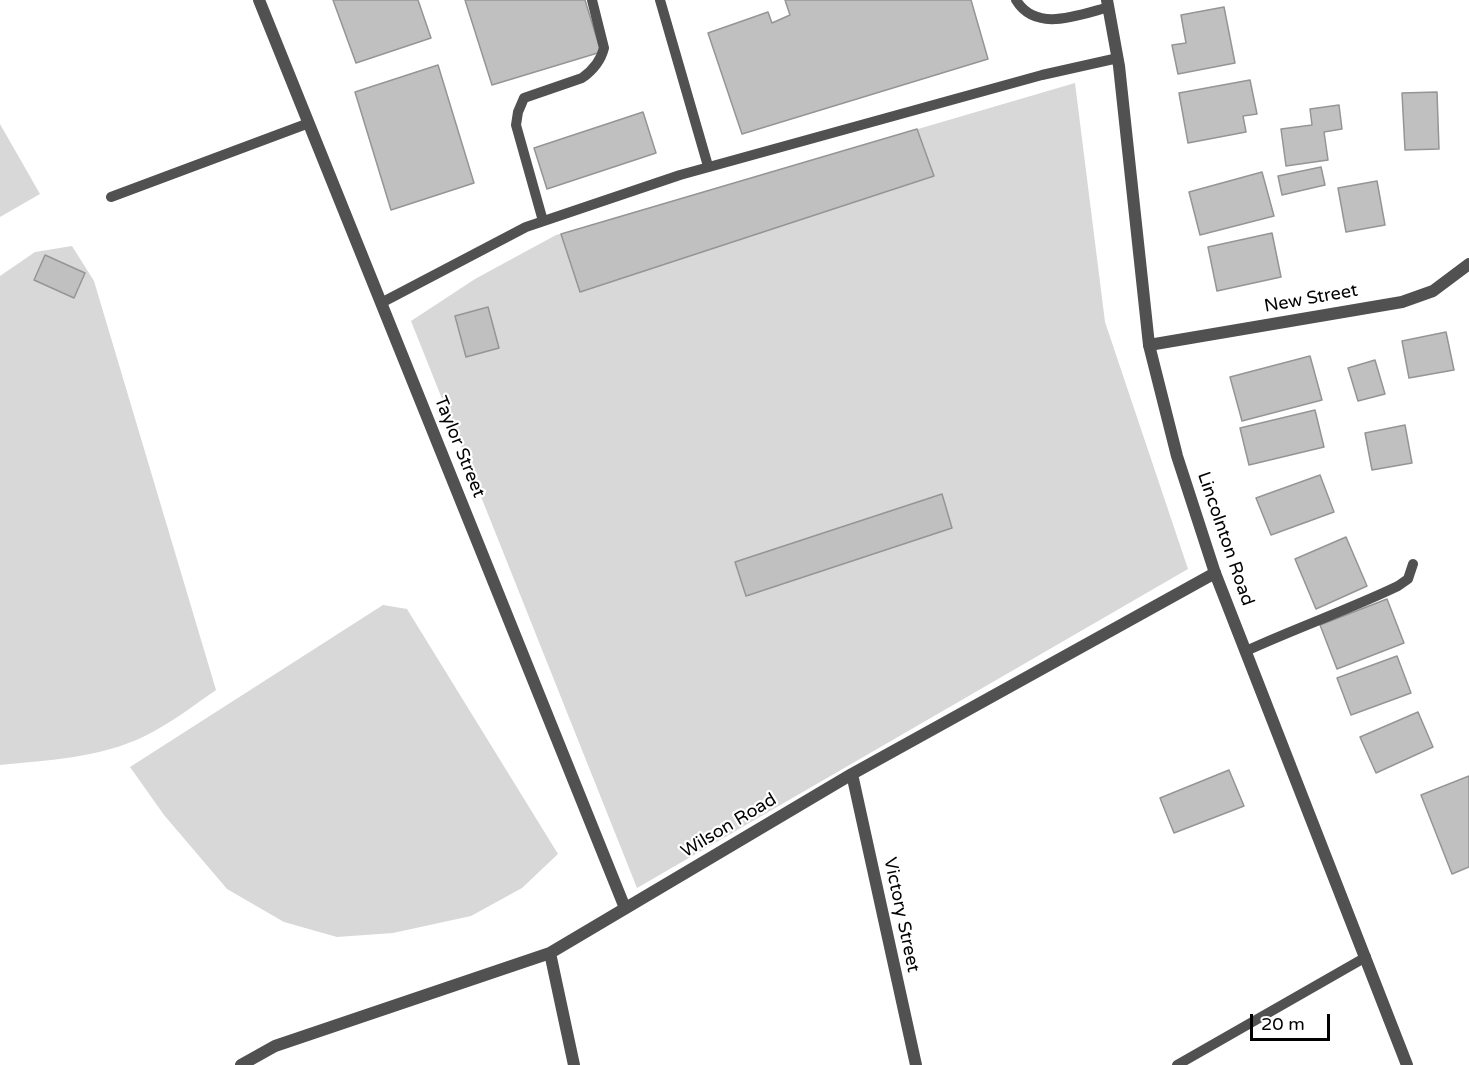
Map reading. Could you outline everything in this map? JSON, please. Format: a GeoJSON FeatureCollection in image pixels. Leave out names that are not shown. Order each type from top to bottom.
{"type":"FeatureCollection","features":[{"type":"Feature","properties":{"kind":"street","name":"Taylor Street"},"geometry":{"type":"LineString","coordinates":[[259,0],[626,908]]}},
{"type":"Feature","properties":{"kind":"street","name":"Lincolnton Road"},"geometry":{"type":"LineString","coordinates":[[1108,4],[1118,58],[1149,345],[1177,456],[1215,573],[1407,1065]]}},
{"type":"Feature","properties":{"kind":"street","name":"New Street"},"geometry":{"type":"LineString","coordinates":[[1149,345],[1402,302],[1434,291],[1469,264]]}},
{"type":"Feature","properties":{"kind":"street","name":"Wilson Road"},"geometry":{"type":"LineString","coordinates":[[241,1065],[275,1046],[550,953],[852,774],[1215,573]]}},
{"type":"Feature","properties":{"kind":"street","name":"Victory Street"},"geometry":{"type":"LineString","coordinates":[[852,774],[916,1065]]}},
{"type":"Feature","properties":{"kind":"street"},"geometry":{"type":"LineString","coordinates":[[550,953],[574,1065]]}},
{"type":"Feature","properties":{"kind":"lane"},"geometry":{"type":"LineString","coordinates":[[543,221],[516,125],[518,112],[524,98],[582,78],[589,73],[603,54],[604,48],[592,0]]}},
{"type":"Feature","properties":{"kind":"lane"},"geometry":{"type":"LineString","coordinates":[[660,0],[708,166]]}},
{"type":"Feature","properties":{"kind":"lane"},"geometry":{"type":"LineString","coordinates":[[1016,0],[1022,10],[1046,21],[1108,4]]}},
{"type":"Feature","properties":{"kind":"lane"},"geometry":{"type":"LineString","coordinates":[[381,303],[526,227],[708,166],[1042,75],[1118,58]]}},
{"type":"Feature","properties":{"kind":"lane"},"geometry":{"type":"LineString","coordinates":[[111,197],[309,123]]}},
{"type":"Feature","properties":{"kind":"lane"},"geometry":{"type":"LineString","coordinates":[[1246,651],[1398,586],[1408,579],[1413,564]]}},
{"type":"Feature","properties":{"kind":"lane"},"geometry":{"type":"LineString","coordinates":[[1177,1065],[1366,957]]}},
{"type":"Feature","properties":{"kind":"shaded area"},"geometry":{"type":"Polygon","coordinates":[[[1075,83],[1105,322],[1188,569],[637,888],[411,321],[475,279],[556,235],[1075,83]]]}},
{"type":"Feature","properties":{"kind":"shaded area"},"geometry":{"type":"Polygon","coordinates":[[[0,124],[40,194],[0,217],[0,124]]]}},
{"type":"Feature","properties":{"kind":"shaded area"},"geometry":{"type":"Polygon","coordinates":[[[72,246],[94,281],[216,690],[164,726],[128,743],[92,754],[0,765],[0,276],[35,252],[72,246]]]}},
{"type":"Feature","properties":{"kind":"shaded area"},"geometry":{"type":"Polygon","coordinates":[[[383,605],[407,609],[558,854],[522,888],[471,916],[393,933],[337,937],[284,922],[227,889],[164,815],[130,767],[383,605]]]}},
{"type":"Feature","properties":{"kind":"building"},"geometry":{"type":"Polygon","coordinates":[[[333,0],[418,0],[431,38],[356,63],[333,0]]]}},
{"type":"Feature","properties":{"kind":"building"},"geometry":{"type":"Polygon","coordinates":[[[465,0],[585,0],[601,52],[492,85],[465,0]]]}},
{"type":"Feature","properties":{"kind":"building"},"geometry":{"type":"Polygon","coordinates":[[[785,0],[971,0],[988,59],[742,134],[708,33],[768,12],[772,23],[790,15],[785,0]]]}},
{"type":"Feature","properties":{"kind":"building"},"geometry":{"type":"Polygon","coordinates":[[[1224,7],[1235,63],[1178,74],[1172,45],[1186,43],[1181,15],[1224,7]]]}},
{"type":"Feature","properties":{"kind":"building"},"geometry":{"type":"Polygon","coordinates":[[[438,65],[474,183],[391,210],[355,92],[438,65]]]}},
{"type":"Feature","properties":{"kind":"building"},"geometry":{"type":"Polygon","coordinates":[[[1250,80],[1257,114],[1243,116],[1246,132],[1188,143],[1179,93],[1250,80]]]}},
{"type":"Feature","properties":{"kind":"building"},"geometry":{"type":"Polygon","coordinates":[[[1437,92],[1439,149],[1405,150],[1402,93],[1437,92]]]}},
{"type":"Feature","properties":{"kind":"building"},"geometry":{"type":"Polygon","coordinates":[[[1339,105],[1342,129],[1324,132],[1328,160],[1286,166],[1281,129],[1312,125],[1310,109],[1339,105]]]}},
{"type":"Feature","properties":{"kind":"building"},"geometry":{"type":"Polygon","coordinates":[[[643,112],[656,153],[547,189],[534,148],[643,112]]]}},
{"type":"Feature","properties":{"kind":"building"},"geometry":{"type":"Polygon","coordinates":[[[917,129],[934,176],[580,292],[561,234],[917,129]]]}},
{"type":"Feature","properties":{"kind":"building"},"geometry":{"type":"Polygon","coordinates":[[[1321,167],[1325,185],[1282,195],[1278,176],[1321,167]]]}},
{"type":"Feature","properties":{"kind":"building"},"geometry":{"type":"Polygon","coordinates":[[[1262,172],[1274,216],[1200,235],[1189,192],[1262,172]]]}},
{"type":"Feature","properties":{"kind":"building"},"geometry":{"type":"Polygon","coordinates":[[[1377,181],[1385,225],[1346,232],[1338,188],[1377,181]]]}},
{"type":"Feature","properties":{"kind":"building"},"geometry":{"type":"Polygon","coordinates":[[[1272,233],[1281,277],[1217,291],[1208,247],[1272,233]]]}},
{"type":"Feature","properties":{"kind":"building"},"geometry":{"type":"Polygon","coordinates":[[[45,255],[85,273],[74,298],[34,280],[45,255]]]}},
{"type":"Feature","properties":{"kind":"building"},"geometry":{"type":"Polygon","coordinates":[[[488,307],[499,348],[466,357],[455,316],[488,307]]]}},
{"type":"Feature","properties":{"kind":"building"},"geometry":{"type":"Polygon","coordinates":[[[1446,332],[1454,370],[1409,378],[1402,341],[1446,332]]]}},
{"type":"Feature","properties":{"kind":"building"},"geometry":{"type":"Polygon","coordinates":[[[1310,356],[1322,400],[1242,421],[1230,377],[1310,356]]]}},
{"type":"Feature","properties":{"kind":"building"},"geometry":{"type":"Polygon","coordinates":[[[1375,360],[1385,394],[1358,401],[1348,368],[1375,360]]]}},
{"type":"Feature","properties":{"kind":"building"},"geometry":{"type":"Polygon","coordinates":[[[1315,410],[1324,447],[1249,465],[1240,428],[1315,410]]]}},
{"type":"Feature","properties":{"kind":"building"},"geometry":{"type":"Polygon","coordinates":[[[1405,425],[1412,463],[1372,470],[1365,433],[1405,425]]]}},
{"type":"Feature","properties":{"kind":"building"},"geometry":{"type":"Polygon","coordinates":[[[1320,475],[1334,512],[1271,535],[1256,498],[1320,475]]]}},
{"type":"Feature","properties":{"kind":"building"},"geometry":{"type":"Polygon","coordinates":[[[942,494],[952,528],[746,596],[735,562],[942,494]]]}},
{"type":"Feature","properties":{"kind":"building"},"geometry":{"type":"Polygon","coordinates":[[[1346,537],[1367,586],[1316,609],[1295,559],[1346,537]]]}},
{"type":"Feature","properties":{"kind":"building"},"geometry":{"type":"Polygon","coordinates":[[[1387,599],[1404,643],[1337,669],[1320,625],[1387,599]]]}},
{"type":"Feature","properties":{"kind":"building"},"geometry":{"type":"Polygon","coordinates":[[[1397,656],[1411,693],[1351,715],[1337,678],[1397,656]]]}},
{"type":"Feature","properties":{"kind":"building"},"geometry":{"type":"Polygon","coordinates":[[[1418,712],[1433,747],[1376,773],[1360,737],[1418,712]]]}},
{"type":"Feature","properties":{"kind":"building"},"geometry":{"type":"Polygon","coordinates":[[[1229,770],[1244,806],[1174,833],[1160,798],[1229,770]]]}},
{"type":"Feature","properties":{"kind":"building"},"geometry":{"type":"Polygon","coordinates":[[[1469,776],[1469,867],[1452,874],[1421,795],[1469,776]]]}}]}
